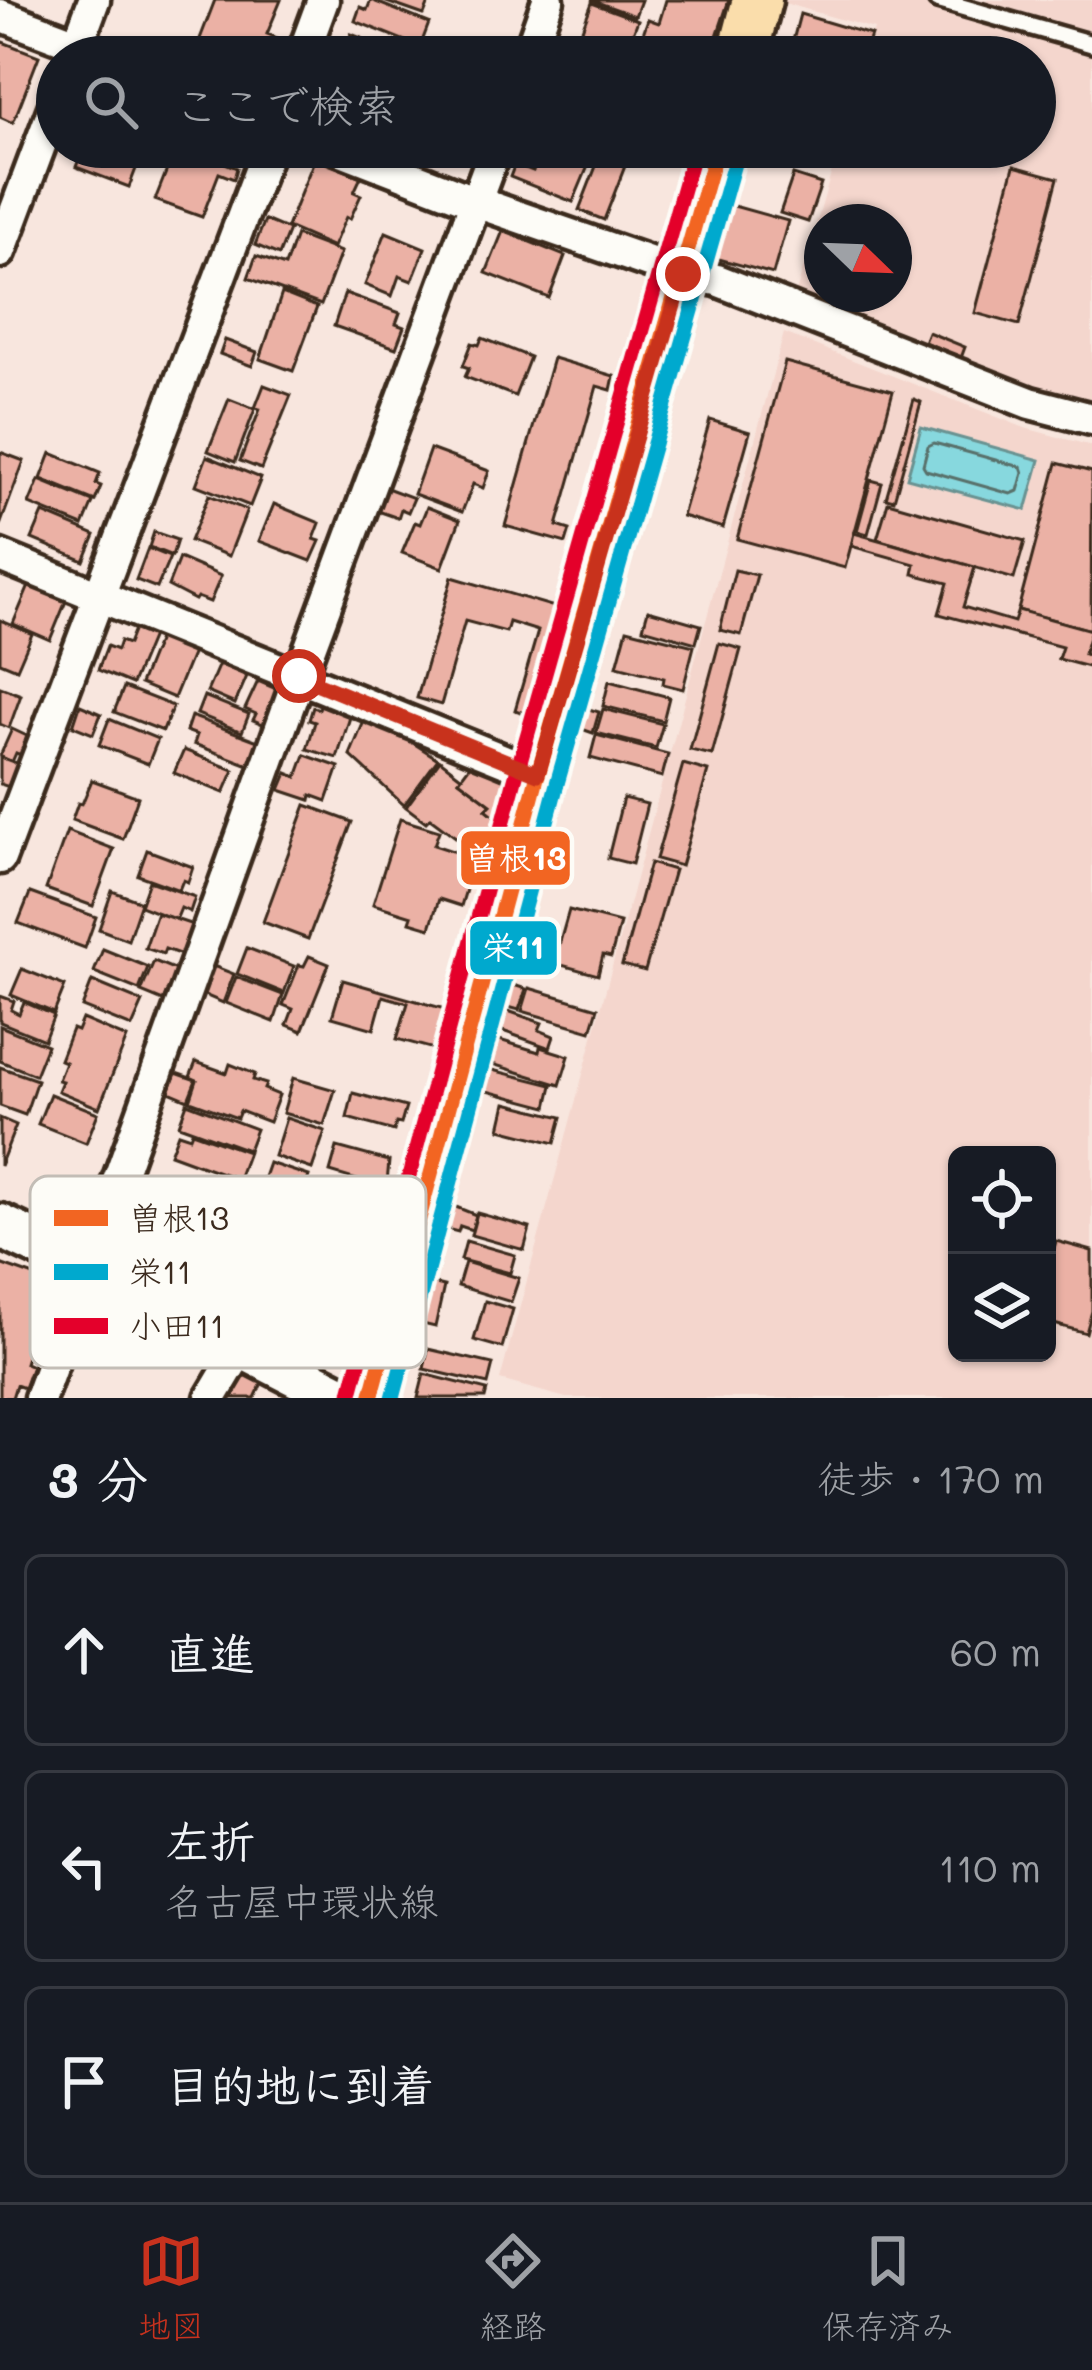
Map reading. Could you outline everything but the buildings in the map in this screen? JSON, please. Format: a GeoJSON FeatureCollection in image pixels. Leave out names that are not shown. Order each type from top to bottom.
{"type":"FeatureCollection","features":[{"type":"Feature","properties":{"kind":"main road"},"geometry":{"type":"LineString","coordinates":[[748,36],[758,0]]}},
{"type":"Feature","properties":{"kind":"main road"},"geometry":{"type":"LineString","coordinates":[[426,1192],[538,774],[711,168]]}},
{"type":"Feature","properties":{"kind":"main road"},"geometry":{"type":"LineString","coordinates":[[371,1398],[379,1368]]}},
{"type":"Feature","properties":{"kind":"street"},"geometry":{"type":"LineString","coordinates":[[81,36],[94,0]]}},
{"type":"Feature","properties":{"kind":"street"},"geometry":{"type":"LineString","coordinates":[[310,36],[323,0]]}},
{"type":"Feature","properties":{"kind":"street"},"geometry":{"type":"LineString","coordinates":[[535,36],[548,0]]}},
{"type":"Feature","properties":{"kind":"street"},"geometry":{"type":"LineString","coordinates":[[0,15],[46,36]]}},
{"type":"Feature","properties":{"kind":"street"},"geometry":{"type":"LineString","coordinates":[[0,252],[36,156]]}},
{"type":"Feature","properties":{"kind":"street"},"geometry":{"type":"LineString","coordinates":[[0,858],[261,168]]}},
{"type":"Feature","properties":{"kind":"street"},"geometry":{"type":"LineString","coordinates":[[388,168],[683,274],[717,280],[1030,403],[1092,419]]}},
{"type":"Feature","properties":{"kind":"street"},"geometry":{"type":"LineString","coordinates":[[120,1176],[488,168]]}},
{"type":"Feature","properties":{"kind":"street"},"geometry":{"type":"LineString","coordinates":[[0,556],[538,774]]}},
{"type":"Feature","properties":{"kind":"street"},"geometry":{"type":"LineString","coordinates":[[0,1226],[30,1240]]}},
{"type":"Feature","properties":{"kind":"street"},"geometry":{"type":"LineString","coordinates":[[40,1398],[51,1368]]}},
{"type":"Feature","properties":{"kind":"street"},"geometry":{"type":"LineString","coordinates":[[211,1398],[229,1368]]}},
{"type":"Feature","properties":{"kind":"street"},"geometry":{"type":"LineString","coordinates":[[284,1368],[342,1398]]}},
{"type":"Feature","properties":{"kind":"lane"},"geometry":{"type":"LineString","coordinates":[[937,0],[1092,44]]}},
{"type":"Feature","properties":{"kind":"shaded area"},"geometry":{"type":"Polygon","coordinates":[[[774,0],[1092,0],[1092,408],[1034,393],[827,312],[912,312],[912,204],[822,204],[833,168],[1056,168],[1056,36],[872,36],[874,29],[774,0]]]}},
{"type":"Feature","properties":{"kind":"shaded area"},"geometry":{"type":"Polygon","coordinates":[[[804,265],[804,303],[794,299],[804,265]]]}},
{"type":"Feature","properties":{"kind":"shaded area"},"geometry":{"type":"Polygon","coordinates":[[[784,333],[1025,428],[1092,446],[1092,1398],[566,1398],[500,1380],[784,333]]]}},
{"type":"Feature","properties":{"kind":"water"},"geometry":{"type":"Polygon","coordinates":[[[921,427],[1040,460],[1026,510],[907,478],[921,427]]]}},
{"type":"Feature","properties":{"kind":"transit line","name":"小田11"},"geometry":{"type":"LineString","coordinates":[[409,1176],[518,768],[689,168]]}},
{"type":"Feature","properties":{"kind":"transit line","name":"曽根13"},"geometry":{"type":"LineString","coordinates":[[426,1192],[538,774],[711,168]]}},
{"type":"Feature","properties":{"kind":"transit line","name":"栄11"},"geometry":{"type":"LineString","coordinates":[[426,1274],[558,780],[733,168]]}},
{"type":"Feature","properties":{"kind":"transit line","name":"小田11"},"geometry":{"type":"LineString","coordinates":[[351,1393],[358,1368]]}},
{"type":"Feature","properties":{"kind":"transit line","name":"曽根13"},"geometry":{"type":"LineString","coordinates":[[371,1398],[379,1368]]}},
{"type":"Feature","properties":{"kind":"transit line","name":"栄11"},"geometry":{"type":"LineString","coordinates":[[393,1398],[401,1368]]}},
{"type":"Feature","properties":{"kind":"route"},"geometry":{"type":"LineString","coordinates":[[299,676],[538,774],[683,274]]}}]}
